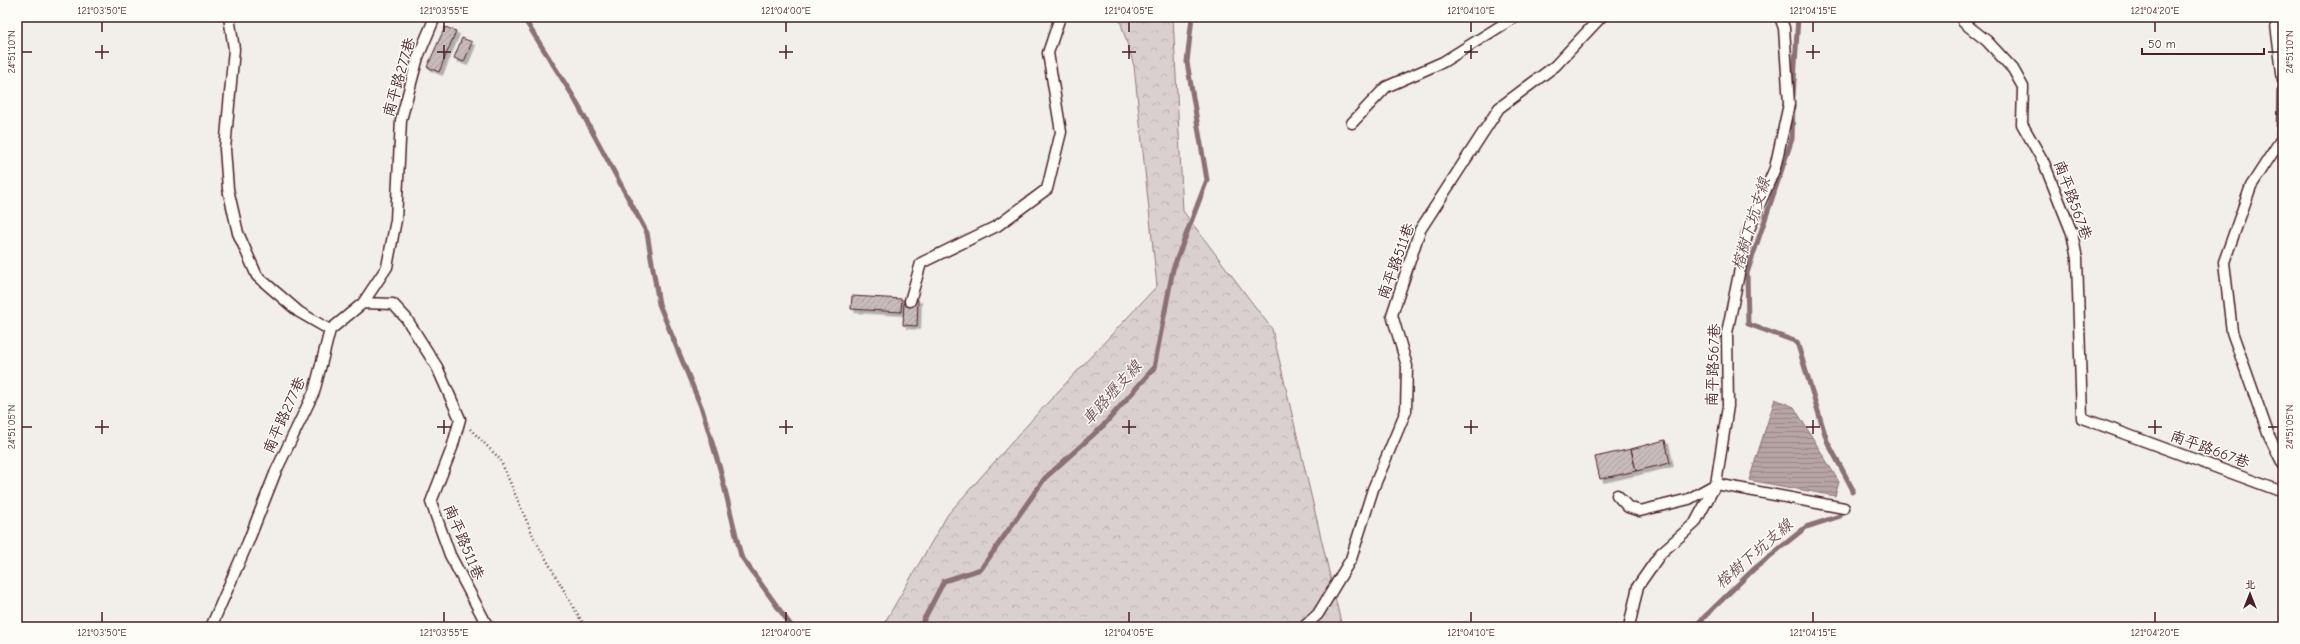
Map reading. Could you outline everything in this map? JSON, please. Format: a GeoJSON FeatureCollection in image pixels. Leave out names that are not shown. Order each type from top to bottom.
{"type":"FeatureCollection","features":[{"type":"Feature","properties":{"kind":"lane"},"geometry":{"type":"LineString","coordinates":[[228,17],[234,49],[225,149],[228,188],[238,232],[257,276],[299,312],[330,330]]}},
{"type":"Feature","properties":{"kind":"lane","name":"南平路277巷"},"geometry":{"type":"LineString","coordinates":[[211,627],[248,542],[276,472],[314,392],[330,330],[362,303],[387,267],[396,220],[401,120],[418,56],[435,17]]}},
{"type":"Feature","properties":{"kind":"lane"},"geometry":{"type":"LineString","coordinates":[[910,301],[921,263],[997,226],[1047,189],[1061,132],[1048,53],[1060,17]]}},
{"type":"Feature","properties":{"kind":"lane"},"geometry":{"type":"LineString","coordinates":[[1352,123],[1386,87],[1443,62],[1515,17]]}},
{"type":"Feature","properties":{"kind":"lane","name":"南平路511巷"},"geometry":{"type":"LineString","coordinates":[[1304,627],[1318,614],[1351,559],[1374,489],[1406,411],[1407,366],[1392,315],[1420,230],[1499,108],[1555,66],[1601,17]]}},
{"type":"Feature","properties":{"kind":"lane","name":"南平路567巷"},"geometry":{"type":"LineString","coordinates":[[1629,627],[1638,586],[1661,553],[1695,523],[1716,484],[1728,406],[1727,333],[1747,234],[1776,168],[1789,104],[1784,28],[1780,17]]}},
{"type":"Feature","properties":{"kind":"lane"},"geometry":{"type":"LineString","coordinates":[[2275,17],[2283,80]]}},
{"type":"Feature","properties":{"kind":"lane","name":"南平路567巷"},"geometry":{"type":"LineString","coordinates":[[1963,22],[1987,41],[2013,69],[2023,87],[2022,124],[2044,163],[2072,233],[2077,259],[2082,418]]}},
{"type":"Feature","properties":{"kind":"lane"},"geometry":{"type":"LineString","coordinates":[[2283,91],[2282,138],[2251,186],[2224,262],[2232,332],[2269,436],[2283,464]]}},
{"type":"Feature","properties":{"kind":"lane"},"geometry":{"type":"LineString","coordinates":[[362,303],[393,304],[406,318],[437,367],[460,419]]}},
{"type":"Feature","properties":{"kind":"lane","name":"南平路667巷"},"geometry":{"type":"LineString","coordinates":[[2082,418],[2283,492]]}},
{"type":"Feature","properties":{"kind":"lane","name":"南平路511巷"},"geometry":{"type":"LineString","coordinates":[[460,419],[452,448],[431,502],[450,555],[488,627]]}},
{"type":"Feature","properties":{"kind":"lane"},"geometry":{"type":"LineString","coordinates":[[1617,495],[1628,507],[1640,511],[1688,499],[1716,484],[1844,508]]}},
{"type":"Feature","properties":{"kind":"path"},"geometry":{"type":"LineString","coordinates":[[460,419],[500,459],[534,538],[585,627]]}},
{"type":"Feature","properties":{"kind":"green space"},"geometry":{"type":"Polygon","coordinates":[[[1119,17],[1173,17],[1183,211],[1272,329],[1342,627],[882,627],[948,514],[1037,414],[1157,286],[1134,66],[1119,17]]]}},
{"type":"Feature","properties":{"kind":"shaded area"},"geometry":{"type":"Polygon","coordinates":[[[1775,399],[1794,407],[1839,482],[1835,496],[1749,480],[1775,399]]]}},
{"type":"Feature","properties":{"kind":"building"},"geometry":{"type":"Polygon","coordinates":[[[445,27],[456,31],[439,72],[427,67],[445,27]]]}},
{"type":"Feature","properties":{"kind":"building"},"geometry":{"type":"Polygon","coordinates":[[[462,38],[472,42],[464,62],[454,58],[462,38]]]}},
{"type":"Feature","properties":{"kind":"building"},"geometry":{"type":"Polygon","coordinates":[[[852,296],[902,299],[901,312],[851,309],[852,296]]]}},
{"type":"Feature","properties":{"kind":"building"},"geometry":{"type":"Polygon","coordinates":[[[904,299],[918,299],[917,326],[903,325],[904,299]]]}},
{"type":"Feature","properties":{"kind":"building"},"geometry":{"type":"Polygon","coordinates":[[[1665,440],[1670,463],[1636,471],[1631,449],[1665,440]]]}},
{"type":"Feature","properties":{"kind":"building"},"geometry":{"type":"Polygon","coordinates":[[[1631,449],[1636,471],[1600,479],[1595,457],[1631,449]]]}},
{"type":"Feature","properties":{"kind":"waterway"},"geometry":{"type":"LineString","coordinates":[[523,17],[573,96],[647,233],[659,304],[702,409],[720,469],[741,556],[792,627]]}},
{"type":"Feature","properties":{"kind":"waterway","name":"車路壢支線"},"geometry":{"type":"LineString","coordinates":[[920,627],[944,581],[981,569],[1045,478],[1103,426],[1154,368],[1173,269],[1207,180],[1187,62],[1192,17]]}},
{"type":"Feature","properties":{"kind":"waterway","name":"榕樹下坑支線"},"geometry":{"type":"LineString","coordinates":[[1793,96],[1798,17]]}},
{"type":"Feature","properties":{"kind":"waterway","name":"榕樹下坑支線"},"geometry":{"type":"LineString","coordinates":[[1793,106],[1792,139],[1747,273],[1748,324],[1797,342],[1827,441],[1853,490],[1852,492]]}},
{"type":"Feature","properties":{"kind":"waterway","name":"榕樹下坑支線"},"geometry":{"type":"LineString","coordinates":[[1694,627],[1754,569],[1806,527],[1840,516]]}}]}
